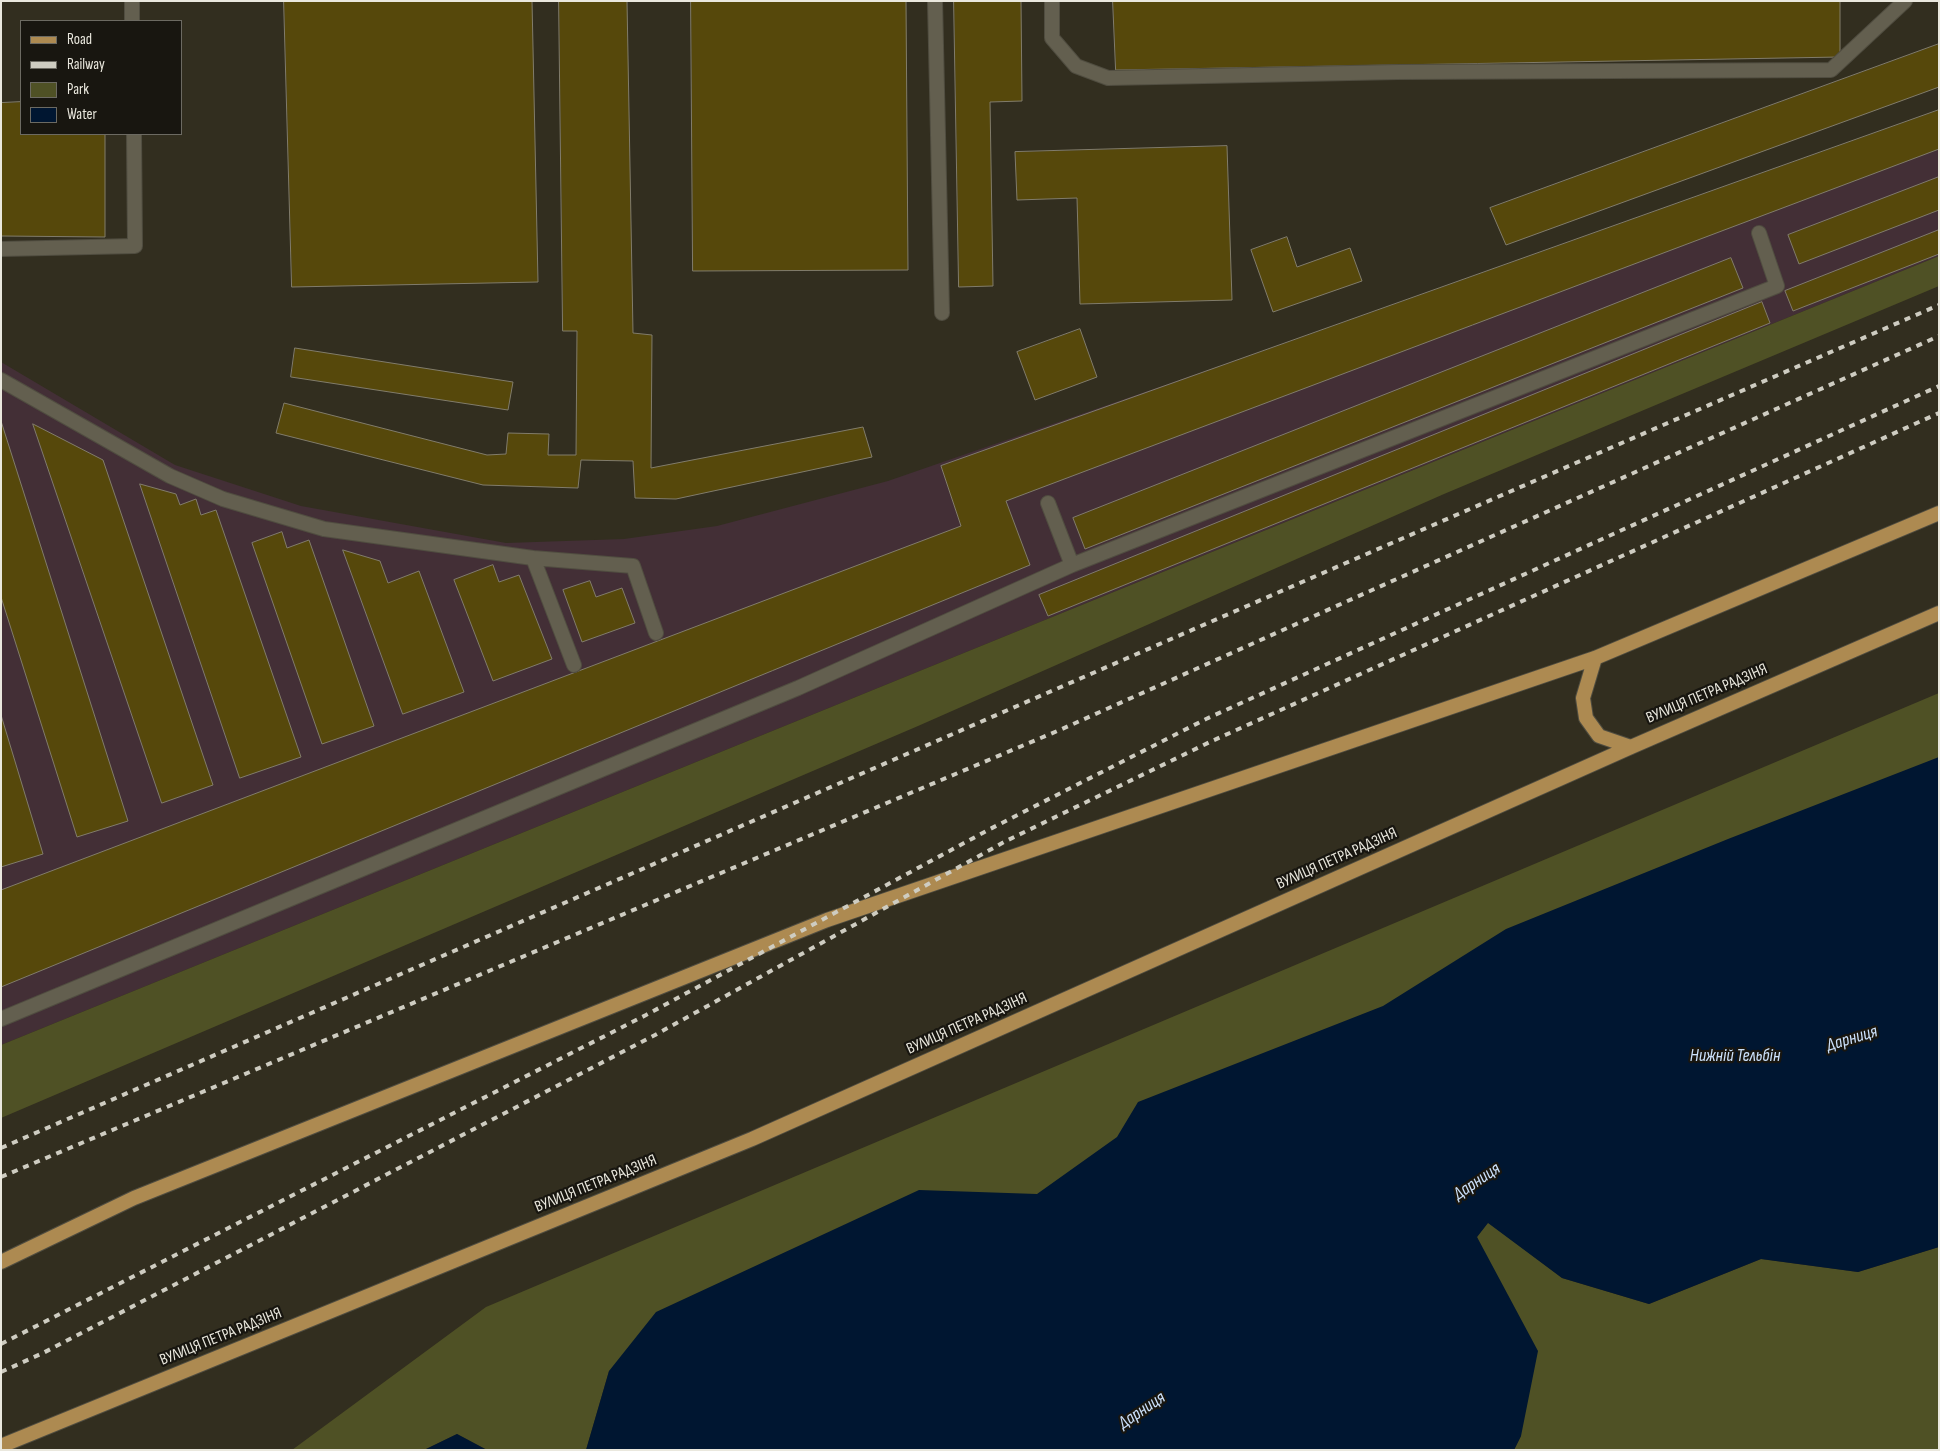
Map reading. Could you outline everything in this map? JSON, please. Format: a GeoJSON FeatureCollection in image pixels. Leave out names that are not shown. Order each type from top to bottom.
{"type":"FeatureCollection","features":[{"type":"Feature","properties":{"kind":"main road"},"geometry":{"type":"LineString","coordinates":[[1,1262],[134,1198],[827,920],[1595,658],[1939,513]]}},
{"type":"Feature","properties":{"kind":"main road","name":"ВУЛИЦЯ ПЕТРА РАДЗІНЯ"},"geometry":{"type":"LineString","coordinates":[[1,1446],[752,1139],[1631,747],[1939,614]]}},
{"type":"Feature","properties":{"kind":"main road"},"geometry":{"type":"LineString","coordinates":[[1595,658],[1583,698],[1586,718],[1599,736],[1631,747]]}},
{"type":"Feature","properties":{"kind":"lane"},"geometry":{"type":"LineString","coordinates":[[132,1],[132,20]]}},
{"type":"Feature","properties":{"kind":"lane"},"geometry":{"type":"LineString","coordinates":[[936,1],[942,313]]}},
{"type":"Feature","properties":{"kind":"lane"},"geometry":{"type":"LineString","coordinates":[[1052,1],[1052,38],[1076,66],[1108,78],[1398,72],[1831,70],[1905,1]]}},
{"type":"Feature","properties":{"kind":"lane"},"geometry":{"type":"LineString","coordinates":[[1,249],[135,246],[134,135]]}},
{"type":"Feature","properties":{"kind":"lane"},"geometry":{"type":"LineString","coordinates":[[1,1019],[798,688],[1072,565],[1777,286],[1759,233]]}},
{"type":"Feature","properties":{"kind":"lane"},"geometry":{"type":"LineString","coordinates":[[1,380],[170,476],[223,499],[324,529],[424,545],[534,558],[633,566],[656,633]]}},
{"type":"Feature","properties":{"kind":"lane"},"geometry":{"type":"LineString","coordinates":[[1048,503],[1072,565]]}},
{"type":"Feature","properties":{"kind":"lane"},"geometry":{"type":"LineString","coordinates":[[534,558],[574,665]]}},
{"type":"Feature","properties":{"kind":"shaded area"},"geometry":{"type":"Polygon","coordinates":[[[1939,117],[1939,256],[1,1045],[1,362],[175,465],[301,506],[506,543],[624,539],[717,526],[888,481],[1939,117]]]}},
{"type":"Feature","properties":{"kind":"green space"},"geometry":{"type":"Polygon","coordinates":[[[1939,256],[1939,286],[1444,494],[918,726],[1,1118],[1,1045],[1939,256]]]}},
{"type":"Feature","properties":{"kind":"green space"},"geometry":{"type":"Polygon","coordinates":[[[1939,693],[1939,825],[1386,1147],[609,1371],[586,1450],[487,1450],[457,1434],[424,1450],[292,1450],[486,1307],[1939,693]]]}},
{"type":"Feature","properties":{"kind":"green space"},"geometry":{"type":"Polygon","coordinates":[[[1488,1222],[1562,1278],[1649,1304],[1761,1259],[1858,1272],[1939,1247],[1939,1450],[1514,1450],[1521,1436],[1477,1237],[1488,1222]]]}},
{"type":"Feature","properties":{"kind":"water","name":"Нижній Тельбін"},"geometry":{"type":"Polygon","coordinates":[[[1939,757],[1939,1247],[1858,1272],[1761,1259],[1649,1304],[1562,1278],[1488,1223],[1477,1237],[1538,1351],[1521,1436],[1514,1450],[586,1450],[609,1371],[656,1312],[919,1190],[1037,1194],[1117,1137],[1138,1102],[1383,1006],[1506,929],[1728,839],[1939,757]]]}},
{"type":"Feature","properties":{"kind":"water"},"geometry":{"type":"Polygon","coordinates":[[[457,1434],[487,1450],[424,1450],[457,1434]]]}},
{"type":"Feature","properties":{"kind":"building"},"geometry":{"type":"Polygon","coordinates":[[[284,1],[532,1],[538,282],[292,287],[284,1]]]}},
{"type":"Feature","properties":{"kind":"building"},"geometry":{"type":"Polygon","coordinates":[[[559,1],[627,1],[633,333],[652,335],[651,468],[863,427],[872,457],[676,499],[635,498],[633,461],[581,460],[578,488],[483,485],[276,433],[284,403],[487,455],[506,454],[508,433],[549,434],[548,455],[576,455],[577,331],[563,331],[559,1]]]}},
{"type":"Feature","properties":{"kind":"building"},"geometry":{"type":"Polygon","coordinates":[[[691,1],[906,1],[908,270],[693,271],[691,1]]]}},
{"type":"Feature","properties":{"kind":"building"},"geometry":{"type":"Polygon","coordinates":[[[954,1],[1021,1],[1022,101],[990,102],[993,286],[959,287],[954,1]]]}},
{"type":"Feature","properties":{"kind":"building"},"geometry":{"type":"Polygon","coordinates":[[[1113,1],[1840,1],[1840,57],[1116,70],[1113,1]]]}},
{"type":"Feature","properties":{"kind":"building"},"geometry":{"type":"Polygon","coordinates":[[[1939,44],[1939,87],[1506,245],[1490,208],[1939,44]]]}},
{"type":"Feature","properties":{"kind":"building"},"geometry":{"type":"Polygon","coordinates":[[[20,102],[20,135],[105,135],[105,237],[1,236],[1,103],[20,102]]]}},
{"type":"Feature","properties":{"kind":"building"},"geometry":{"type":"Polygon","coordinates":[[[1939,110],[1939,149],[1006,501],[1030,565],[1,987],[1,890],[961,526],[941,466],[1939,110]]]}},
{"type":"Feature","properties":{"kind":"building"},"geometry":{"type":"Polygon","coordinates":[[[1227,146],[1232,300],[1080,304],[1077,198],[1017,200],[1015,152],[1227,146]]]}},
{"type":"Feature","properties":{"kind":"building"},"geometry":{"type":"Polygon","coordinates":[[[1939,177],[1939,210],[1799,264],[1788,235],[1939,177]]]}},
{"type":"Feature","properties":{"kind":"building"},"geometry":{"type":"Polygon","coordinates":[[[1939,230],[1939,254],[1793,311],[1785,291],[1939,230]]]}},
{"type":"Feature","properties":{"kind":"building"},"geometry":{"type":"Polygon","coordinates":[[[1287,237],[1297,267],[1350,248],[1362,281],[1273,312],[1251,250],[1287,237]]]}},
{"type":"Feature","properties":{"kind":"building"},"geometry":{"type":"Polygon","coordinates":[[[1731,258],[1743,288],[1085,549],[1073,518],[1731,258]]]}},
{"type":"Feature","properties":{"kind":"building"},"geometry":{"type":"Polygon","coordinates":[[[1762,302],[1770,323],[1048,616],[1039,595],[1762,302]]]}},
{"type":"Feature","properties":{"kind":"building"},"geometry":{"type":"Polygon","coordinates":[[[1080,329],[1097,377],[1035,400],[1017,352],[1080,329]]]}},
{"type":"Feature","properties":{"kind":"building"},"geometry":{"type":"Polygon","coordinates":[[[295,348],[513,382],[508,410],[291,377],[295,348]]]}},
{"type":"Feature","properties":{"kind":"building"},"geometry":{"type":"Polygon","coordinates":[[[1,421],[128,821],[77,837],[1,597],[1,421]]]}},
{"type":"Feature","properties":{"kind":"building"},"geometry":{"type":"Polygon","coordinates":[[[33,424],[103,460],[213,785],[162,803],[33,424]]]}},
{"type":"Feature","properties":{"kind":"building"},"geometry":{"type":"Polygon","coordinates":[[[140,484],[176,494],[180,505],[196,499],[201,515],[216,510],[301,757],[240,778],[140,484]]]}},
{"type":"Feature","properties":{"kind":"building"},"geometry":{"type":"Polygon","coordinates":[[[282,532],[287,548],[309,540],[374,726],[322,744],[252,543],[282,532]]]}},
{"type":"Feature","properties":{"kind":"building"},"geometry":{"type":"Polygon","coordinates":[[[343,550],[380,561],[388,583],[419,571],[464,692],[403,714],[343,550]]]}},
{"type":"Feature","properties":{"kind":"building"},"geometry":{"type":"Polygon","coordinates":[[[493,565],[499,582],[519,575],[552,659],[493,681],[454,580],[493,565]]]}},
{"type":"Feature","properties":{"kind":"building"},"geometry":{"type":"Polygon","coordinates":[[[590,581],[596,597],[622,588],[635,623],[582,642],[563,590],[590,581]]]}},
{"type":"Feature","properties":{"kind":"building"},"geometry":{"type":"Polygon","coordinates":[[[1,715],[43,854],[1,867],[1,715]]]}},
{"type":"Feature","properties":{"kind":"railway"},"geometry":{"type":"LineString","coordinates":[[1,1148],[1939,305]]}},
{"type":"Feature","properties":{"kind":"railway"},"geometry":{"type":"LineString","coordinates":[[1,1177],[1062,729],[1939,336]]}},
{"type":"Feature","properties":{"kind":"railway"},"geometry":{"type":"LineString","coordinates":[[1,1344],[646,1015],[990,829],[1206,719],[1939,386]]}},
{"type":"Feature","properties":{"kind":"railway"},"geometry":{"type":"LineString","coordinates":[[1,1372],[43,1353],[655,1035],[1006,841],[1212,741],[1939,413]]}},
{"type":"Feature","properties":{"kind":"water label","name":"Дарниця"},"geometry":{"type":"Point","coordinates":[1852,1039]}},
{"type":"Feature","properties":{"kind":"water label","name":"Дарниця"},"geometry":{"type":"Point","coordinates":[1477,1182]}},
{"type":"Feature","properties":{"kind":"water label","name":"Дарниця"},"geometry":{"type":"Point","coordinates":[1142,1411]}}]}
